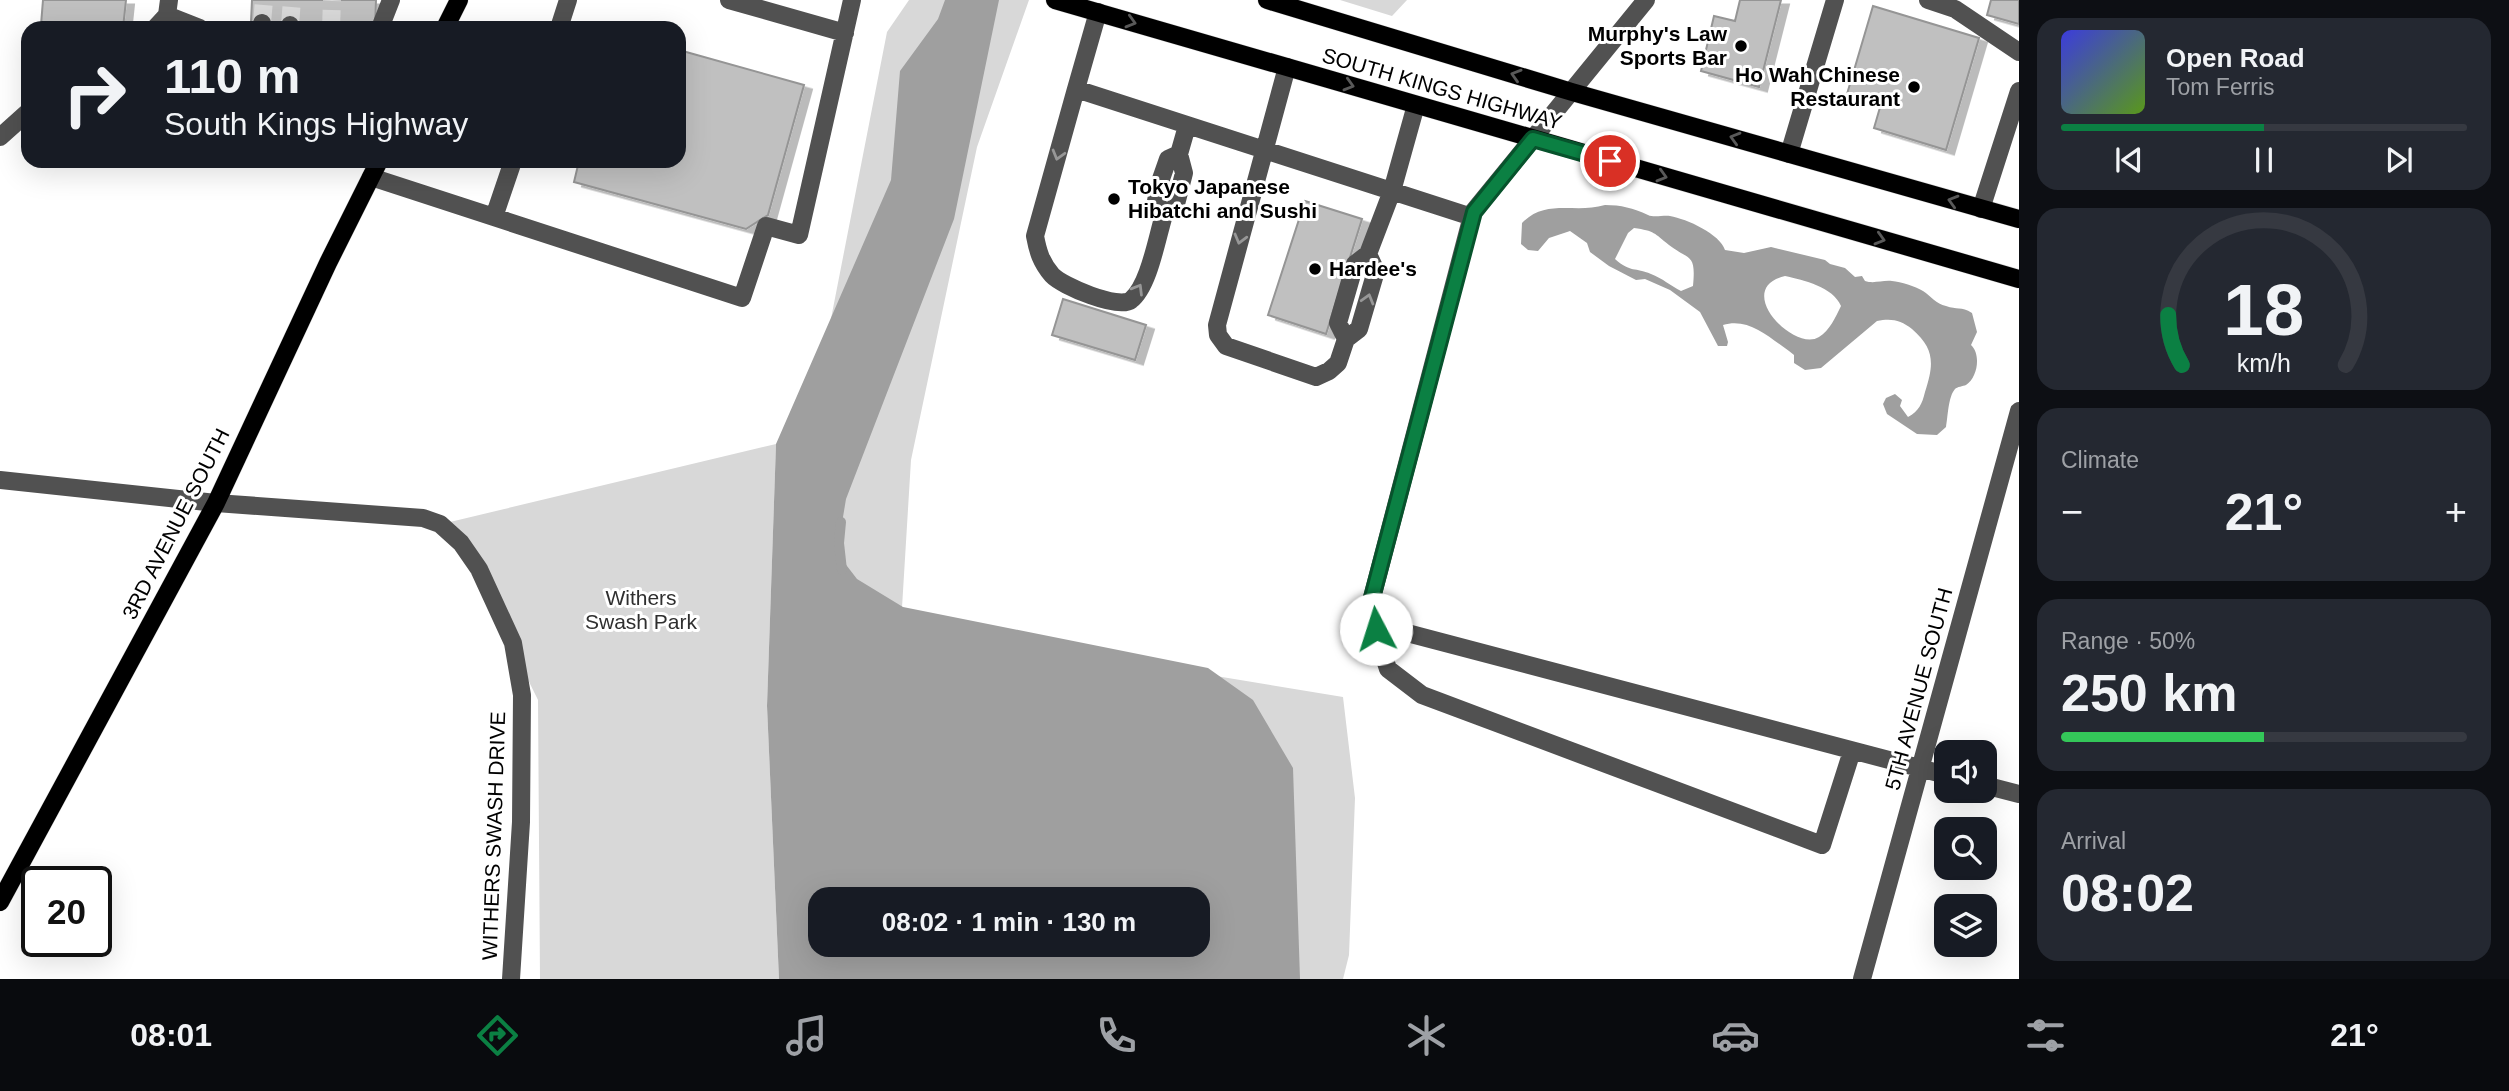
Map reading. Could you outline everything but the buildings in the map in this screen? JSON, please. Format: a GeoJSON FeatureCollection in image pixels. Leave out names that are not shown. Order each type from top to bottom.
{"type":"FeatureCollection","features":[{"type":"Feature","properties":{"kind":"main road"},"geometry":{"type":"LineString","coordinates":[[448,21],[459,0]]}},
{"type":"Feature","properties":{"kind":"main road","name":"SOUTH KINGS HIGHWAY"},"geometry":{"type":"LineString","coordinates":[[1267,0],[1572,92],[2019,219]]}},
{"type":"Feature","properties":{"kind":"main road","name":"SOUTH KINGS HIGHWAY"},"geometry":{"type":"LineString","coordinates":[[1060,1],[2019,279]]}},
{"type":"Feature","properties":{"kind":"main road","name":"3RD AVENUE SOUTH"},"geometry":{"type":"LineString","coordinates":[[0,902],[216,503],[376,168]]}},
{"type":"Feature","properties":{"kind":"street"},"geometry":{"type":"LineString","coordinates":[[383,21],[391,0]]}},
{"type":"Feature","properties":{"kind":"street"},"geometry":{"type":"LineString","coordinates":[[561,21],[568,0]]}},
{"type":"Feature","properties":{"kind":"street"},"geometry":{"type":"LineString","coordinates":[[730,0],[845,33]]}},
{"type":"Feature","properties":{"kind":"street"},"geometry":{"type":"LineString","coordinates":[[371,177],[742,298],[766,226],[799,235],[852,0]]}},
{"type":"Feature","properties":{"kind":"street"},"geometry":{"type":"LineString","coordinates":[[1646,0],[1472,216],[1369,609],[1388,669],[1422,695],[1822,845],[1853,751]]}},
{"type":"Feature","properties":{"kind":"street"},"geometry":{"type":"LineString","coordinates":[[1789,154],[1835,0]]}},
{"type":"Feature","properties":{"kind":"street"},"geometry":{"type":"LineString","coordinates":[[1928,0],[1955,9],[2019,52]]}},
{"type":"Feature","properties":{"kind":"street"},"geometry":{"type":"LineString","coordinates":[[1098,12],[1035,236],[1040,258],[1055,278],[1088,295],[1124,304],[1131,301],[1142,286],[1164,215],[1175,208],[1184,173],[1179,153],[1187,126]]}},
{"type":"Feature","properties":{"kind":"street"},"geometry":{"type":"LineString","coordinates":[[164,14],[182,21]]}},
{"type":"Feature","properties":{"kind":"street"},"geometry":{"type":"LineString","coordinates":[[1287,67],[1217,325],[1218,335],[1226,346],[1316,377],[1338,363],[1346,339],[1359,329],[1376,271],[1368,254],[1392,191],[1416,105]]}},
{"type":"Feature","properties":{"kind":"street"},"geometry":{"type":"LineString","coordinates":[[1076,89],[1472,216]]}},
{"type":"Feature","properties":{"kind":"street"},"geometry":{"type":"LineString","coordinates":[[1981,209],[2019,91]]}},
{"type":"Feature","properties":{"kind":"street"},"geometry":{"type":"LineString","coordinates":[[0,137],[21,118]]}},
{"type":"Feature","properties":{"kind":"street"},"geometry":{"type":"LineString","coordinates":[[1164,215],[1156,201],[1159,188],[1168,159],[1179,153]]}},
{"type":"Feature","properties":{"kind":"street"},"geometry":{"type":"LineString","coordinates":[[494,217],[511,168]]}},
{"type":"Feature","properties":{"kind":"street","name":"5TH AVENUE SOUTH"},"geometry":{"type":"LineString","coordinates":[[1862,979],[2019,411]]}},
{"type":"Feature","properties":{"kind":"street","name":"WITHERS SWASH DRIVE"},"geometry":{"type":"LineString","coordinates":[[0,480],[216,503],[423,518],[440,524],[461,543],[479,569],[513,643],[522,695],[521,822],[511,979]]}},
{"type":"Feature","properties":{"kind":"street"},"geometry":{"type":"LineString","coordinates":[[1369,609],[1391,629],[1934,772]]}},
{"type":"Feature","properties":{"kind":"street"},"geometry":{"type":"LineString","coordinates":[[1997,788],[2019,794]]}},
{"type":"Feature","properties":{"kind":"green space"},"geometry":{"type":"Polygon","coordinates":[[[909,0],[1029,0],[977,147],[911,460],[901,624],[1343,697],[1355,798],[1349,955],[1343,979],[821,979],[821,957],[1210,957],[1210,887],[819,887],[816,715],[820,375],[887,32],[909,0]]]}},
{"type":"Feature","properties":{"kind":"green space"},"geometry":{"type":"Polygon","coordinates":[[[1340,0],[1407,0],[1392,16],[1340,0]]]}},
{"type":"Feature","properties":{"kind":"green space","name":"Withers Swash Park"},"geometry":{"type":"Polygon","coordinates":[[[776,444],[767,706],[779,979],[540,979],[538,700],[450,522],[776,444]]]}},
{"type":"Feature","properties":{"kind":"shaded area"},"geometry":{"type":"Polygon","coordinates":[[[945,0],[999,0],[954,219],[846,499],[837,553],[857,579],[903,607],[1208,668],[1253,700],[1293,768],[1300,979],[779,979],[767,706],[776,444],[891,180],[900,71],[938,19],[945,0]]]}},
{"type":"Feature","properties":{"kind":"shaded area"},"geometry":{"type":"Polygon","coordinates":[[[1616,206],[1650,216],[1677,218],[1710,233],[1725,250],[1744,253],[1771,247],[1825,260],[1845,268],[1855,277],[1862,276],[1865,281],[1892,281],[1916,287],[1942,305],[1972,313],[1977,332],[1971,345],[1977,360],[1973,377],[1953,393],[1946,427],[1937,435],[1917,434],[1887,414],[1883,404],[1886,398],[1895,394],[1902,400],[1900,406],[1908,417],[1920,407],[1928,382],[1931,365],[1929,350],[1920,336],[1900,322],[1877,321],[1821,368],[1805,370],[1794,363],[1794,355],[1789,351],[1750,326],[1732,323],[1723,325],[1728,342],[1727,346],[1718,346],[1700,312],[1670,290],[1645,279],[1636,280],[1609,266],[1590,252],[1587,243],[1570,231],[1549,238],[1538,251],[1528,250],[1521,244],[1522,223],[1531,215],[1551,209],[1616,206]],[[1634,228],[1628,233],[1615,259],[1629,268],[1655,276],[1681,291],[1693,286],[1690,259],[1654,233],[1634,228]],[[1785,276],[1770,283],[1764,293],[1766,305],[1783,328],[1796,336],[1808,339],[1819,337],[1829,327],[1841,306],[1825,289],[1785,276]]]}},
{"type":"Feature","properties":{"kind":"waterway"},"geometry":{"type":"LineString","coordinates":[[841,522],[839,543],[842,570]]}},
{"type":"Feature","properties":{"kind":"tunnel"},"geometry":{"type":"LineString","coordinates":[[262,21],[264,0]]}},
{"type":"Feature","properties":{"kind":"tunnel"},"geometry":{"type":"LineString","coordinates":[[290,21],[292,0]]}},
{"type":"Feature","properties":{"kind":"tunnel"},"geometry":{"type":"LineString","coordinates":[[331,21],[332,0]]}},
{"type":"Feature","properties":{"kind":"place","name":"Murphy's Law Sports Bar"},"geometry":{"type":"Point","coordinates":[1741,46]}},
{"type":"Feature","properties":{"kind":"place","name":"Ho Wah Chinese Restaurant"},"geometry":{"type":"Point","coordinates":[1914,87]}},
{"type":"Feature","properties":{"kind":"place","name":"Tokyo Japanese Hibatchi and Sushi"},"geometry":{"type":"Point","coordinates":[1114,199]}},
{"type":"Feature","properties":{"kind":"place","name":"Hardee's"},"geometry":{"type":"Point","coordinates":[1315,269]}},
{"type":"Feature","properties":{"kind":"route"},"geometry":{"type":"LineString","coordinates":[[1376,629],[1369,609],[1474,212],[1533,139],[1610,161]]}}]}
